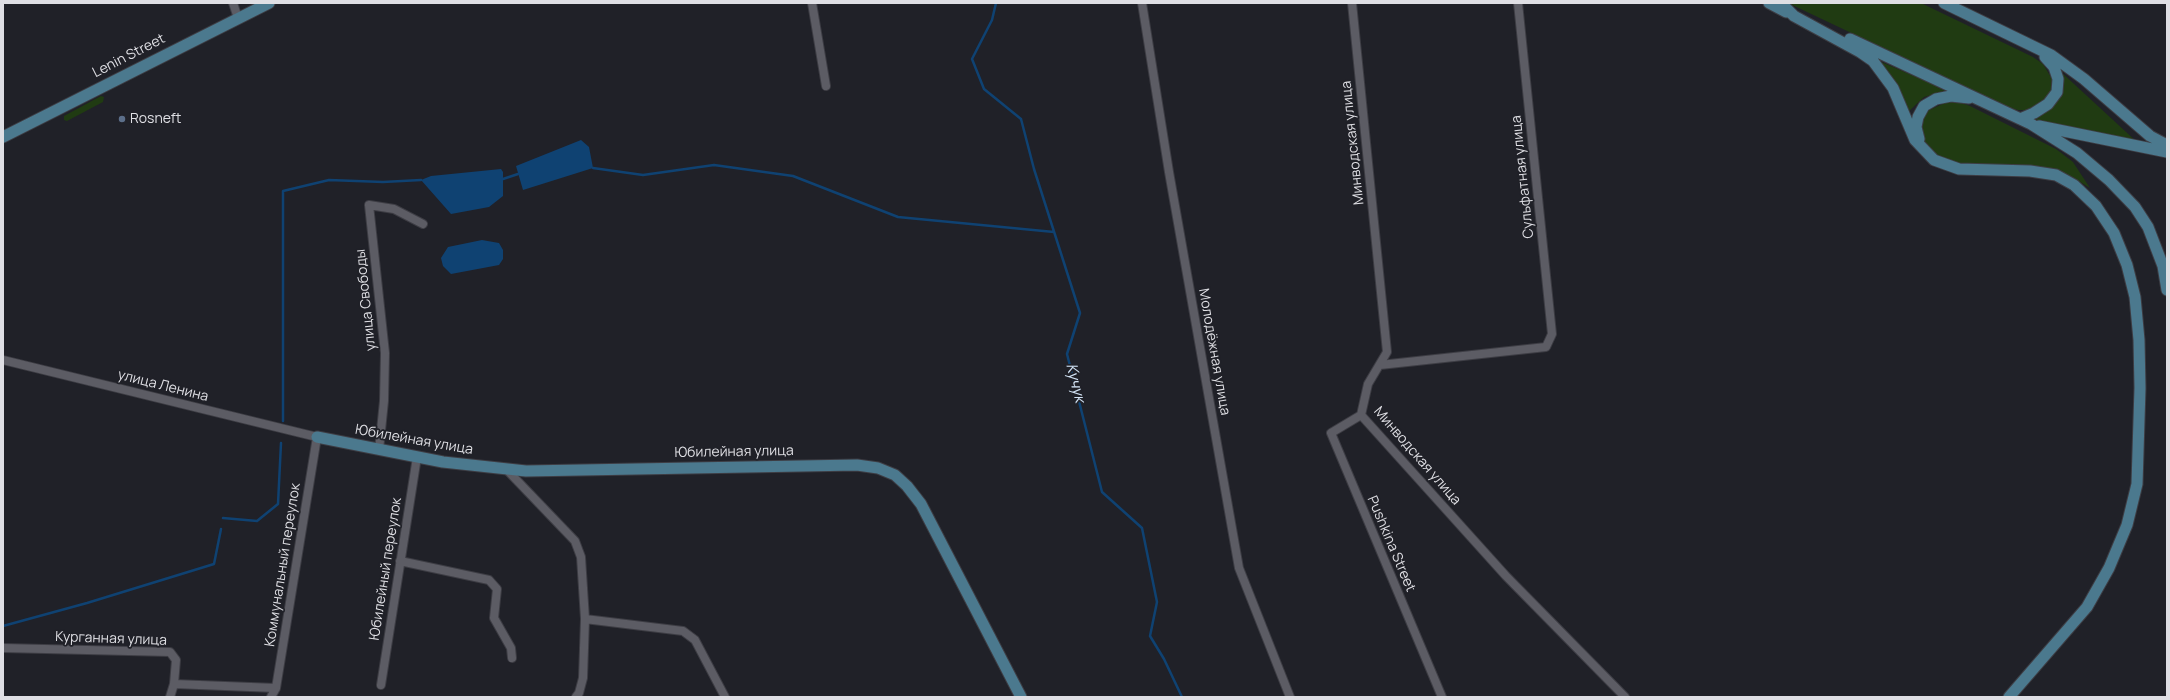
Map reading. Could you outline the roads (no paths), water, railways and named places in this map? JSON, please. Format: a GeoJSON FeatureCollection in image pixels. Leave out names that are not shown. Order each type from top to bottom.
{"type":"FeatureCollection","features":[{"type":"Feature","properties":{"kind":"street"},"geometry":{"type":"LineString","coordinates":[[232,3],[238,18]]}},
{"type":"Feature","properties":{"kind":"street","name":"Lenin Street"},"geometry":{"type":"LineString","coordinates":[[3,137],[269,3]]}},
{"type":"Feature","properties":{"kind":"street"},"geometry":{"type":"LineString","coordinates":[[812,3],[826,86]]}},
{"type":"Feature","properties":{"kind":"street","name":"Молодёжная улица"},"geometry":{"type":"LineString","coordinates":[[1142,3],[1169,172],[1239,568],[1290,697]]}},
{"type":"Feature","properties":{"kind":"street","name":"Минводская улица"},"geometry":{"type":"LineString","coordinates":[[1352,3],[1387,352],[1368,384],[1361,414],[1506,576],[1625,697]]}},
{"type":"Feature","properties":{"kind":"street","name":"Сульфатная улица"},"geometry":{"type":"LineString","coordinates":[[1380,365],[1422,362],[1546,347],[1552,334],[1518,3]]}},
{"type":"Feature","properties":{"kind":"street"},"geometry":{"type":"LineString","coordinates":[[1769,3],[1860,52],[1873,61],[1893,88],[1915,140],[1934,160],[1959,169],[2030,171],[2056,175],[2074,186],[2096,206],[2114,233],[2127,265],[2135,297],[2139,340],[2139,434],[2137,484],[2127,525],[2109,568],[2087,607],[2009,697]]}},
{"type":"Feature","properties":{"kind":"street"},"geometry":{"type":"LineString","coordinates":[[1781,3],[1794,16],[1879,51],[2031,124],[2078,153],[2109,180],[2135,207],[2148,226],[2161,259],[2167,290]]}},
{"type":"Feature","properties":{"kind":"street"},"geometry":{"type":"LineString","coordinates":[[1944,3],[2034,47],[2068,66],[2136,125],[2150,136],[2167,145]]}},
{"type":"Feature","properties":{"kind":"street"},"geometry":{"type":"LineString","coordinates":[[2020,119],[2048,104],[2057,92],[2058,79],[2054,67],[2034,47]]}},
{"type":"Feature","properties":{"kind":"street"},"geometry":{"type":"LineString","coordinates":[[1924,150],[1916,127],[1918,117],[1924,106],[1936,99],[1951,96],[1981,100]]}},
{"type":"Feature","properties":{"kind":"street"},"geometry":{"type":"LineString","coordinates":[[2031,124],[2167,152]]}},
{"type":"Feature","properties":{"kind":"street","name":"улица Свободы"},"geometry":{"type":"LineString","coordinates":[[379,450],[384,401],[386,353],[370,205],[394,209],[423,224]]}},
{"type":"Feature","properties":{"kind":"street","name":"улица Ленина"},"geometry":{"type":"LineString","coordinates":[[3,360],[318,437]]}},
{"type":"Feature","properties":{"kind":"street","name":"Pushkina Street"},"geometry":{"type":"LineString","coordinates":[[1361,414],[1331,434],[1442,697]]}},
{"type":"Feature","properties":{"kind":"street","name":"Юбилейная улица"},"geometry":{"type":"LineString","coordinates":[[318,437],[417,457],[526,471],[857,465],[878,468],[895,476],[907,486],[921,504],[1022,697]]}},
{"type":"Feature","properties":{"kind":"street","name":"Коммунальный переулок"},"geometry":{"type":"LineString","coordinates":[[272,697],[276,688],[318,437]]}},
{"type":"Feature","properties":{"kind":"street","name":"Юбилейный переулок"},"geometry":{"type":"LineString","coordinates":[[381,685],[417,457]]}},
{"type":"Feature","properties":{"kind":"street"},"geometry":{"type":"LineString","coordinates":[[506,469],[575,541],[581,557],[585,619],[583,678],[579,693],[576,697]]}},
{"type":"Feature","properties":{"kind":"street"},"geometry":{"type":"LineString","coordinates":[[400,562],[489,580],[497,589],[494,618],[512,648],[512,658]]}},
{"type":"Feature","properties":{"kind":"street"},"geometry":{"type":"LineString","coordinates":[[585,619],[683,631],[696,640],[725,697]]}},
{"type":"Feature","properties":{"kind":"street","name":"Курганная улица"},"geometry":{"type":"LineString","coordinates":[[3,648],[170,652],[176,660],[174,684],[170,697]]}},
{"type":"Feature","properties":{"kind":"street"},"geometry":{"type":"LineString","coordinates":[[174,684],[276,688]]}},
{"type":"Feature","properties":{"kind":"water"},"geometry":{"type":"Polygon","coordinates":[[[581,140],[589,147],[593,168],[523,190],[516,166],[581,140]]]}},
{"type":"Feature","properties":{"kind":"water"},"geometry":{"type":"Polygon","coordinates":[[[501,169],[503,172],[503,196],[489,207],[451,214],[421,180],[431,176],[501,169]]]}},
{"type":"Feature","properties":{"kind":"water"},"geometry":{"type":"Polygon","coordinates":[[[482,240],[499,243],[503,250],[503,259],[499,265],[451,274],[443,266],[441,258],[448,247],[482,240]]]}},
{"type":"Feature","properties":{"kind":"waterway","name":"Кучук"},"geometry":{"type":"LineString","coordinates":[[996,3],[992,20],[972,59],[984,89],[1021,119],[1034,169],[1080,313],[1067,354],[1102,492],[1142,528],[1157,602],[1150,636],[1164,659],[1182,697]]}},
{"type":"Feature","properties":{"kind":"waterway"},"geometry":{"type":"LineString","coordinates":[[593,168],[643,175],[714,165],[793,176],[898,217],[1054,232]]}},
{"type":"Feature","properties":{"kind":"waterway"},"geometry":{"type":"LineString","coordinates":[[503,179],[518,174]]}},
{"type":"Feature","properties":{"kind":"waterway"},"geometry":{"type":"LineString","coordinates":[[283,421],[283,191],[329,180],[383,182],[421,180]]}},
{"type":"Feature","properties":{"kind":"waterway"},"geometry":{"type":"LineString","coordinates":[[223,518],[257,521],[278,504],[281,443]]}},
{"type":"Feature","properties":{"kind":"waterway"},"geometry":{"type":"LineString","coordinates":[[3,626],[87,603],[214,564],[221,529]]}},
{"type":"Feature","properties":{"kind":"place","name":"Rosneft"},"geometry":{"type":"Point","coordinates":[122,119]}}]}
